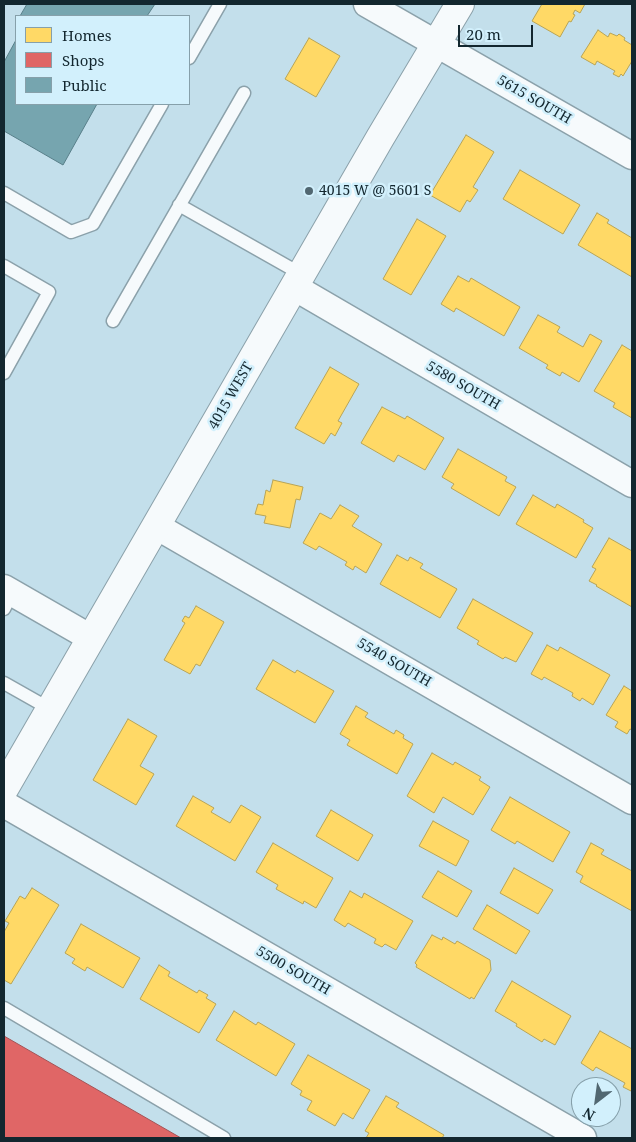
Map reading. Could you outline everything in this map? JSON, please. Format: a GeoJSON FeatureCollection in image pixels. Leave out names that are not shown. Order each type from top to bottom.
{"type":"FeatureCollection","features":[{"type":"Feature","properties":{"kind":"street","name":"5615 SOUTH"},"geometry":{"type":"LineString","coordinates":[[367,4],[632,156]]}},
{"type":"Feature","properties":{"kind":"street","name":"4015 WEST"},"geometry":{"type":"LineString","coordinates":[[4,788],[297,281],[460,4]]}},
{"type":"Feature","properties":{"kind":"street","name":"5580 SOUTH"},"geometry":{"type":"LineString","coordinates":[[297,281],[632,484]]}},
{"type":"Feature","properties":{"kind":"street","name":"5540 SOUTH"},"geometry":{"type":"LineString","coordinates":[[156,526],[632,801]]}},
{"type":"Feature","properties":{"kind":"street"},"geometry":{"type":"LineString","coordinates":[[7,597],[91,638]]}},
{"type":"Feature","properties":{"kind":"street","name":"5500 SOUTH"},"geometry":{"type":"LineString","coordinates":[[4,804],[583,1138]]}},
{"type":"Feature","properties":{"kind":"lane"},"geometry":{"type":"LineString","coordinates":[[190,56],[220,4]]}},
{"type":"Feature","properties":{"kind":"lane"},"geometry":{"type":"LineString","coordinates":[[113,321],[244,93]]}},
{"type":"Feature","properties":{"kind":"lane"},"geometry":{"type":"LineString","coordinates":[[4,193],[71,232],[93,224],[161,105]]}},
{"type":"Feature","properties":{"kind":"lane"},"geometry":{"type":"LineString","coordinates":[[179,205],[297,281]]}},
{"type":"Feature","properties":{"kind":"lane"},"geometry":{"type":"LineString","coordinates":[[4,266],[49,292],[4,373]]}},
{"type":"Feature","properties":{"kind":"lane"},"geometry":{"type":"LineString","coordinates":[[4,683],[50,709]]}},
{"type":"Feature","properties":{"kind":"lane"},"geometry":{"type":"LineString","coordinates":[[4,1008],[224,1138]]}},
{"type":"Feature","properties":{"kind":"building: Homes"},"geometry":{"type":"Polygon","coordinates":[[[542,4],[585,4],[580,13],[575,10],[573,14],[575,15],[571,22],[569,21],[560,37],[532,21],[542,4]]]}},
{"type":"Feature","properties":{"kind":"building: Homes"},"geometry":{"type":"Polygon","coordinates":[[[598,30],[608,37],[610,33],[617,36],[619,34],[632,45],[632,61],[623,76],[621,74],[619,77],[613,74],[615,71],[597,61],[595,65],[581,57],[598,30]]]}},
{"type":"Feature","properties":{"kind":"building: Homes"},"geometry":{"type":"Polygon","coordinates":[[[309,38],[340,56],[316,97],[285,79],[309,38]]]}},
{"type":"Feature","properties":{"kind":"building: Homes"},"geometry":{"type":"Polygon","coordinates":[[[466,135],[494,152],[473,187],[478,190],[470,202],[467,200],[460,212],[430,195],[466,135]]]}},
{"type":"Feature","properties":{"kind":"building: Homes"},"geometry":{"type":"Polygon","coordinates":[[[520,170],[580,205],[563,234],[503,199],[520,170]]]}},
{"type":"Feature","properties":{"kind":"building: Homes"},"geometry":{"type":"Polygon","coordinates":[[[597,213],[609,220],[607,223],[632,238],[632,277],[578,245],[597,213]]]}},
{"type":"Feature","properties":{"kind":"building: Homes"},"geometry":{"type":"Polygon","coordinates":[[[417,219],[446,236],[411,295],[383,279],[417,219]]]}},
{"type":"Feature","properties":{"kind":"building: Homes"},"geometry":{"type":"Polygon","coordinates":[[[458,276],[469,282],[471,278],[520,307],[504,336],[456,308],[454,312],[441,304],[458,276]]]}},
{"type":"Feature","properties":{"kind":"building: Homes"},"geometry":{"type":"Polygon","coordinates":[[[538,315],[560,327],[557,332],[583,347],[590,334],[602,341],[579,382],[562,372],[560,376],[546,368],[548,365],[519,348],[538,315]]]}},
{"type":"Feature","properties":{"kind":"building: Homes"},"geometry":{"type":"Polygon","coordinates":[[[622,345],[632,351],[632,418],[613,407],[615,403],[594,391],[622,345]]]}},
{"type":"Feature","properties":{"kind":"building: Homes"},"geometry":{"type":"Polygon","coordinates":[[[330,367],[359,384],[338,421],[342,423],[335,436],[331,433],[324,444],[295,428],[330,367]]]}},
{"type":"Feature","properties":{"kind":"building: Homes"},"geometry":{"type":"Polygon","coordinates":[[[382,407],[405,419],[407,416],[444,438],[425,470],[398,455],[394,462],[361,443],[382,407]]]}},
{"type":"Feature","properties":{"kind":"building: Homes"},"geometry":{"type":"Polygon","coordinates":[[[458,449],[507,477],[505,481],[516,487],[499,516],[451,488],[454,484],[442,477],[458,449]]]}},
{"type":"Feature","properties":{"kind":"building: Homes"},"geometry":{"type":"Polygon","coordinates":[[[273,480],[303,487],[300,500],[296,499],[290,528],[264,523],[266,516],[255,514],[258,504],[263,505],[266,490],[270,492],[273,480]]]}},
{"type":"Feature","properties":{"kind":"building: Homes"},"geometry":{"type":"Polygon","coordinates":[[[533,495],[555,508],[557,504],[584,520],[583,522],[593,528],[576,558],[516,524],[533,495]]]}},
{"type":"Feature","properties":{"kind":"building: Homes"},"geometry":{"type":"Polygon","coordinates":[[[340,505],[359,516],[352,526],[382,544],[366,573],[355,566],[353,570],[345,565],[347,562],[319,546],[316,550],[303,543],[320,513],[331,519],[340,505]]]}},
{"type":"Feature","properties":{"kind":"building: Homes"},"geometry":{"type":"Polygon","coordinates":[[[609,538],[632,551],[632,607],[589,581],[596,569],[592,567],[609,538]]]}},
{"type":"Feature","properties":{"kind":"building: Homes"},"geometry":{"type":"Polygon","coordinates":[[[397,555],[408,561],[410,557],[423,564],[420,568],[457,589],[440,618],[380,584],[397,555]]]}},
{"type":"Feature","properties":{"kind":"building: Homes"},"geometry":{"type":"Polygon","coordinates":[[[473,599],[533,633],[516,662],[505,657],[503,659],[477,644],[479,641],[457,628],[473,599]]]}},
{"type":"Feature","properties":{"kind":"building: Homes"},"geometry":{"type":"Polygon","coordinates":[[[196,606],[224,622],[200,666],[196,664],[190,674],[164,660],[185,623],[182,621],[185,616],[189,618],[196,606]]]}},
{"type":"Feature","properties":{"kind":"building: Homes"},"geometry":{"type":"Polygon","coordinates":[[[547,645],[558,651],[560,647],[610,675],[593,705],[582,698],[580,701],[572,696],[573,693],[544,677],[542,680],[531,674],[547,645]]]}},
{"type":"Feature","properties":{"kind":"building: Homes"},"geometry":{"type":"Polygon","coordinates":[[[273,660],[295,673],[297,670],[334,691],[315,723],[256,689],[273,660]]]}},
{"type":"Feature","properties":{"kind":"building: Homes"},"geometry":{"type":"Polygon","coordinates":[[[624,686],[632,691],[632,730],[630,729],[627,734],[615,727],[618,722],[606,715],[624,686]]]}},
{"type":"Feature","properties":{"kind":"building: Homes"},"geometry":{"type":"Polygon","coordinates":[[[356,706],[368,713],[365,717],[394,734],[396,730],[404,735],[403,738],[413,744],[397,774],[347,745],[350,740],[340,734],[356,706]]]}},
{"type":"Feature","properties":{"kind":"building: Homes"},"geometry":{"type":"Polygon","coordinates":[[[128,719],[157,736],[140,766],[154,774],[136,805],[93,780],[128,719]]]}},
{"type":"Feature","properties":{"kind":"building: Homes"},"geometry":{"type":"Polygon","coordinates":[[[432,753],[453,765],[455,762],[481,777],[479,780],[490,787],[473,815],[443,797],[434,813],[407,796],[432,753]]]}},
{"type":"Feature","properties":{"kind":"building: Homes"},"geometry":{"type":"Polygon","coordinates":[[[193,796],[214,808],[211,812],[230,823],[241,805],[261,817],[235,861],[176,826],[193,796]]]}},
{"type":"Feature","properties":{"kind":"building: Homes"},"geometry":{"type":"Polygon","coordinates":[[[510,797],[570,832],[553,862],[517,841],[515,844],[491,830],[510,797]]]}},
{"type":"Feature","properties":{"kind":"building: Homes"},"geometry":{"type":"Polygon","coordinates":[[[331,810],[373,835],[358,861],[316,836],[331,810]]]}},
{"type":"Feature","properties":{"kind":"building: Homes"},"geometry":{"type":"Polygon","coordinates":[[[433,821],[469,841],[456,866],[419,846],[433,821]]]}},
{"type":"Feature","properties":{"kind":"building: Homes"},"geometry":{"type":"Polygon","coordinates":[[[273,843],[333,878],[316,908],[304,901],[303,904],[276,889],[278,885],[256,872],[273,843]]]}},
{"type":"Feature","properties":{"kind":"building: Homes"},"geometry":{"type":"Polygon","coordinates":[[[591,843],[604,850],[601,854],[632,871],[632,911],[580,882],[583,876],[576,872],[591,843]]]}},
{"type":"Feature","properties":{"kind":"building: Homes"},"geometry":{"type":"Polygon","coordinates":[[[514,868],[553,890],[538,914],[500,893],[514,868]]]}},
{"type":"Feature","properties":{"kind":"building: Homes"},"geometry":{"type":"Polygon","coordinates":[[[438,871],[472,891],[457,917],[422,897],[438,871]]]}},
{"type":"Feature","properties":{"kind":"building: Homes"},"geometry":{"type":"Polygon","coordinates":[[[32,888],[59,905],[11,984],[4,980],[4,932],[9,923],[5,921],[20,896],[25,899],[32,888]]]}},
{"type":"Feature","properties":{"kind":"building: Homes"},"geometry":{"type":"Polygon","coordinates":[[[350,891],[362,898],[364,893],[413,921],[396,950],[385,944],[382,947],[374,943],[376,939],[348,923],[345,927],[334,920],[350,891]]]}},
{"type":"Feature","properties":{"kind":"building: Homes"},"geometry":{"type":"Polygon","coordinates":[[[487,905],[530,931],[516,954],[473,929],[487,905]]]}},
{"type":"Feature","properties":{"kind":"building: Homes"},"geometry":{"type":"Polygon","coordinates":[[[81,924],[140,958],[123,988],[87,967],[85,971],[72,963],[75,959],[65,953],[81,924]]]}},
{"type":"Feature","properties":{"kind":"building: Homes"},"geometry":{"type":"Polygon","coordinates":[[[432,935],[442,940],[443,937],[455,944],[457,941],[490,960],[491,970],[474,999],[471,997],[470,999],[416,967],[415,963],[432,935]]]}},
{"type":"Feature","properties":{"kind":"building: Homes"},"geometry":{"type":"Polygon","coordinates":[[[159,965],[170,972],[168,976],[197,993],[199,990],[208,995],[206,998],[216,1004],[199,1033],[140,999],[159,965]]]}},
{"type":"Feature","properties":{"kind":"building: Homes"},"geometry":{"type":"Polygon","coordinates":[[[512,981],[571,1016],[555,1045],[544,1039],[542,1042],[495,1011],[512,981]]]}},
{"type":"Feature","properties":{"kind":"building: Homes"},"geometry":{"type":"Polygon","coordinates":[[[234,1011],[256,1025],[258,1022],[295,1044],[276,1076],[216,1040],[234,1011]]]}},
{"type":"Feature","properties":{"kind":"building: Homes"},"geometry":{"type":"Polygon","coordinates":[[[600,1031],[632,1049],[631,1091],[623,1087],[625,1083],[621,1081],[621,1077],[614,1077],[596,1067],[593,1071],[581,1063],[600,1031]]]}},
{"type":"Feature","properties":{"kind":"building: Homes"},"geometry":{"type":"Polygon","coordinates":[[[308,1055],[370,1090],[353,1119],[343,1113],[335,1126],[307,1110],[312,1101],[300,1095],[302,1091],[291,1084],[308,1055]]]}},
{"type":"Feature","properties":{"kind":"building: Homes"},"geometry":{"type":"Polygon","coordinates":[[[386,1096],[399,1103],[396,1107],[444,1135],[442,1138],[366,1138],[369,1133],[365,1131],[386,1096]]]}},
{"type":"Feature","properties":{"kind":"building: Shops"},"geometry":{"type":"Polygon","coordinates":[[[4,1036],[181,1138],[4,1138],[4,1036]]]}},
{"type":"Feature","properties":{"kind":"building: Public"},"geometry":{"type":"Polygon","coordinates":[[[27,4],[155,4],[148,15],[21,15],[27,4]]]}},
{"type":"Feature","properties":{"kind":"building: Public"},"geometry":{"type":"Polygon","coordinates":[[[15,42],[15,105],[96,105],[63,165],[4,131],[4,62],[15,42]]]}},
{"type":"Feature","properties":{"kind":"place","name":"4015 W @ 5601 S"},"geometry":{"type":"Point","coordinates":[309,191]}}]}
